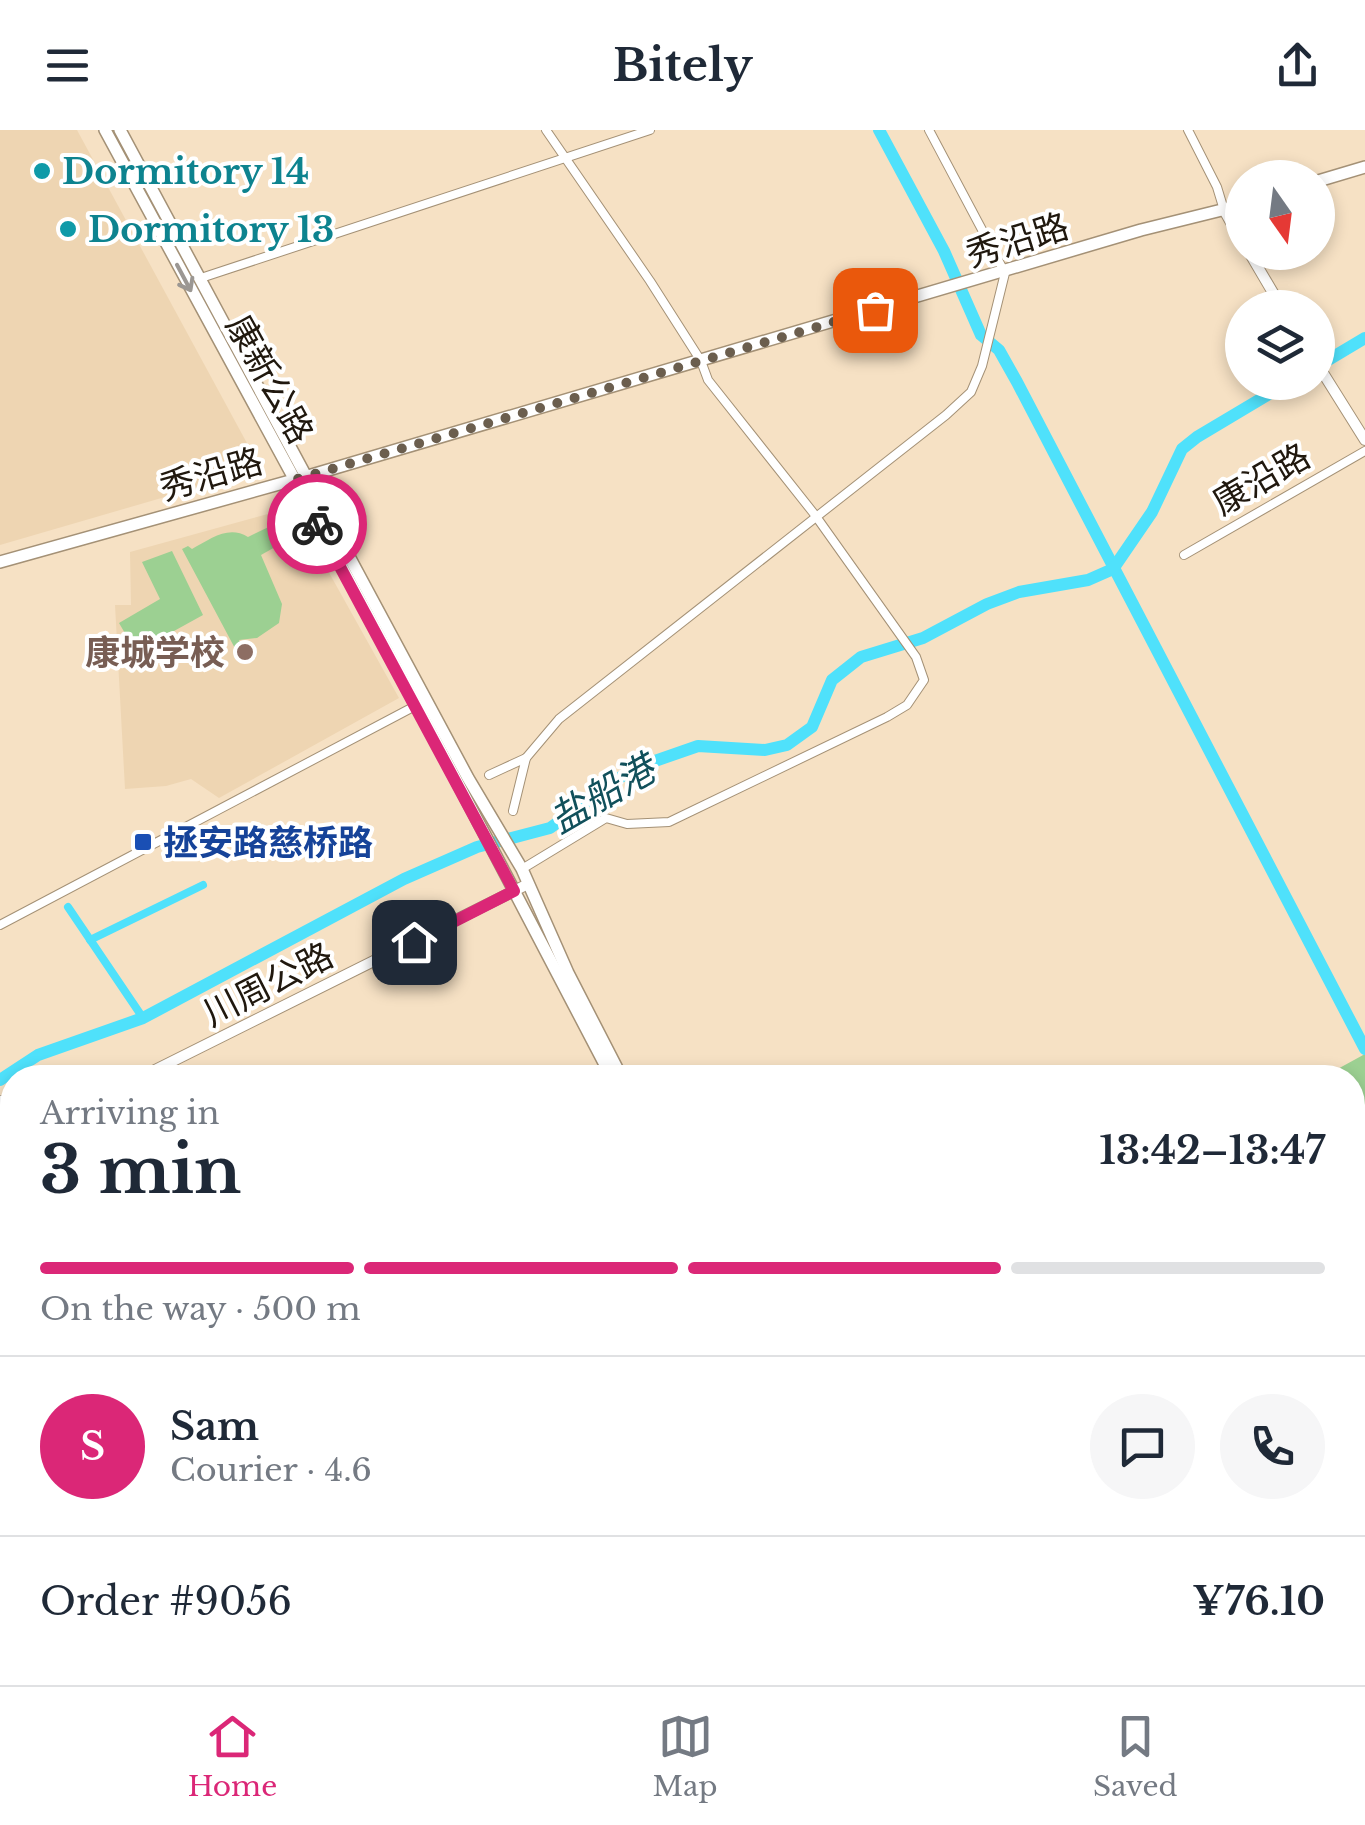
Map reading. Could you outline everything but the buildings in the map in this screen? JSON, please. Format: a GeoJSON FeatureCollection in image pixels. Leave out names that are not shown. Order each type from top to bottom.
{"type":"FeatureCollection","features":[{"type":"Feature","properties":{"kind":"main road","name":"康新公路"},"geometry":{"type":"LineString","coordinates":[[105,130],[417,705],[605,1065]]}},
{"type":"Feature","properties":{"kind":"main road","name":"康新公路"},"geometry":{"type":"LineString","coordinates":[[120,130],[468,778],[520,866],[615,1065]]}},
{"type":"Feature","properties":{"kind":"main road"},"geometry":{"type":"LineString","coordinates":[[1335,176],[1365,166]]}},
{"type":"Feature","properties":{"kind":"main road","name":"秀沿路"},"geometry":{"type":"LineString","coordinates":[[0,562],[308,476],[1141,230],[1224,210]]}},
{"type":"Feature","properties":{"kind":"street"},"geometry":{"type":"LineString","coordinates":[[520,866],[606,818],[627,824],[669,822],[850,736],[907,704],[924,680],[916,656],[816,515],[708,380],[701,361],[546,130]]}},
{"type":"Feature","properties":{"kind":"street"},"geometry":{"type":"LineString","coordinates":[[201,278],[650,130]]}},
{"type":"Feature","properties":{"kind":"street"},"geometry":{"type":"LineString","coordinates":[[513,812],[526,758],[558,719],[971,392],[982,366],[1005,272],[929,130]]}},
{"type":"Feature","properties":{"kind":"street"},"geometry":{"type":"LineString","coordinates":[[1188,130],[1217,187],[1224,210]]}},
{"type":"Feature","properties":{"kind":"street"},"geometry":{"type":"LineString","coordinates":[[1335,392],[1365,440]]}},
{"type":"Feature","properties":{"kind":"street","name":"康沿路"},"geometry":{"type":"LineString","coordinates":[[1184,555],[1365,452]]}},
{"type":"Feature","properties":{"kind":"street"},"geometry":{"type":"LineString","coordinates":[[0,925],[417,705]]}},
{"type":"Feature","properties":{"kind":"street"},"geometry":{"type":"LineString","coordinates":[[489,775],[526,758]]}},
{"type":"Feature","properties":{"kind":"street","name":"川周公路"},"geometry":{"type":"LineString","coordinates":[[165,1065],[528,884]]}},
{"type":"Feature","properties":{"kind":"shaded area"},"geometry":{"type":"Polygon","coordinates":[[[0,130],[77,130],[261,469],[0,545],[0,130]]]}},
{"type":"Feature","properties":{"kind":"shaded area","name":"康城学校"},"geometry":{"type":"Polygon","coordinates":[[[286,509],[303,526],[399,698],[219,798],[191,779],[166,786],[125,789],[115,605],[131,605],[130,552],[286,509]]]}},
{"type":"Feature","properties":{"kind":"green space"},"geometry":{"type":"Polygon","coordinates":[[[281,521],[291,538],[261,555],[282,604],[279,623],[257,638],[239,640],[244,651],[238,654],[182,549],[192,549],[227,533],[248,537],[281,521]]]}},
{"type":"Feature","properties":{"kind":"green space"},"geometry":{"type":"Polygon","coordinates":[[[172,551],[203,615],[136,652],[119,623],[160,599],[142,562],[172,551]]]}},
{"type":"Feature","properties":{"kind":"green space"},"geometry":{"type":"Polygon","coordinates":[[[1365,1054],[1365,1065],[1345,1065],[1365,1054]]]}},
{"type":"Feature","properties":{"kind":"waterway"},"geometry":{"type":"LineString","coordinates":[[879,130],[944,251],[981,335],[999,350],[1017,382],[1365,1049]]}},
{"type":"Feature","properties":{"kind":"waterway","name":"盐船港"},"geometry":{"type":"LineString","coordinates":[[1335,356],[1365,338]]}},
{"type":"Feature","properties":{"kind":"waterway","name":"盐船港"},"geometry":{"type":"LineString","coordinates":[[23,1065],[38,1055],[143,1018],[404,879],[477,847],[550,828],[632,769],[698,746],[765,750],[787,745],[812,727],[832,680],[861,657],[923,638],[987,604],[1019,592],[1088,580],[1113,569],[1152,512],[1182,449],[1259,400]]}},
{"type":"Feature","properties":{"kind":"waterway"},"geometry":{"type":"LineString","coordinates":[[90,940],[203,885]]}},
{"type":"Feature","properties":{"kind":"waterway"},"geometry":{"type":"LineString","coordinates":[[68,907],[143,1018]]}},
{"type":"Feature","properties":{"kind":"way so far"},"geometry":{"type":"LineString","coordinates":[[317,524],[294,480],[875,310]]}},
{"type":"Feature","properties":{"kind":"place","name":"Dormitory 14"},"geometry":{"type":"Point","coordinates":[42,171]}},
{"type":"Feature","properties":{"kind":"place","name":"Dormitory 13"},"geometry":{"type":"Point","coordinates":[68,229]}},
{"type":"Feature","properties":{"kind":"place","name":"康城学校"},"geometry":{"type":"Point","coordinates":[245,652]}},
{"type":"Feature","properties":{"kind":"place","name":"拯安路慈桥路"},"geometry":{"type":"Point","coordinates":[143,842]}},
{"type":"Feature","properties":{"kind":"route"},"geometry":{"type":"LineString","coordinates":[[317,524],[514,891],[414,942]]}}]}
